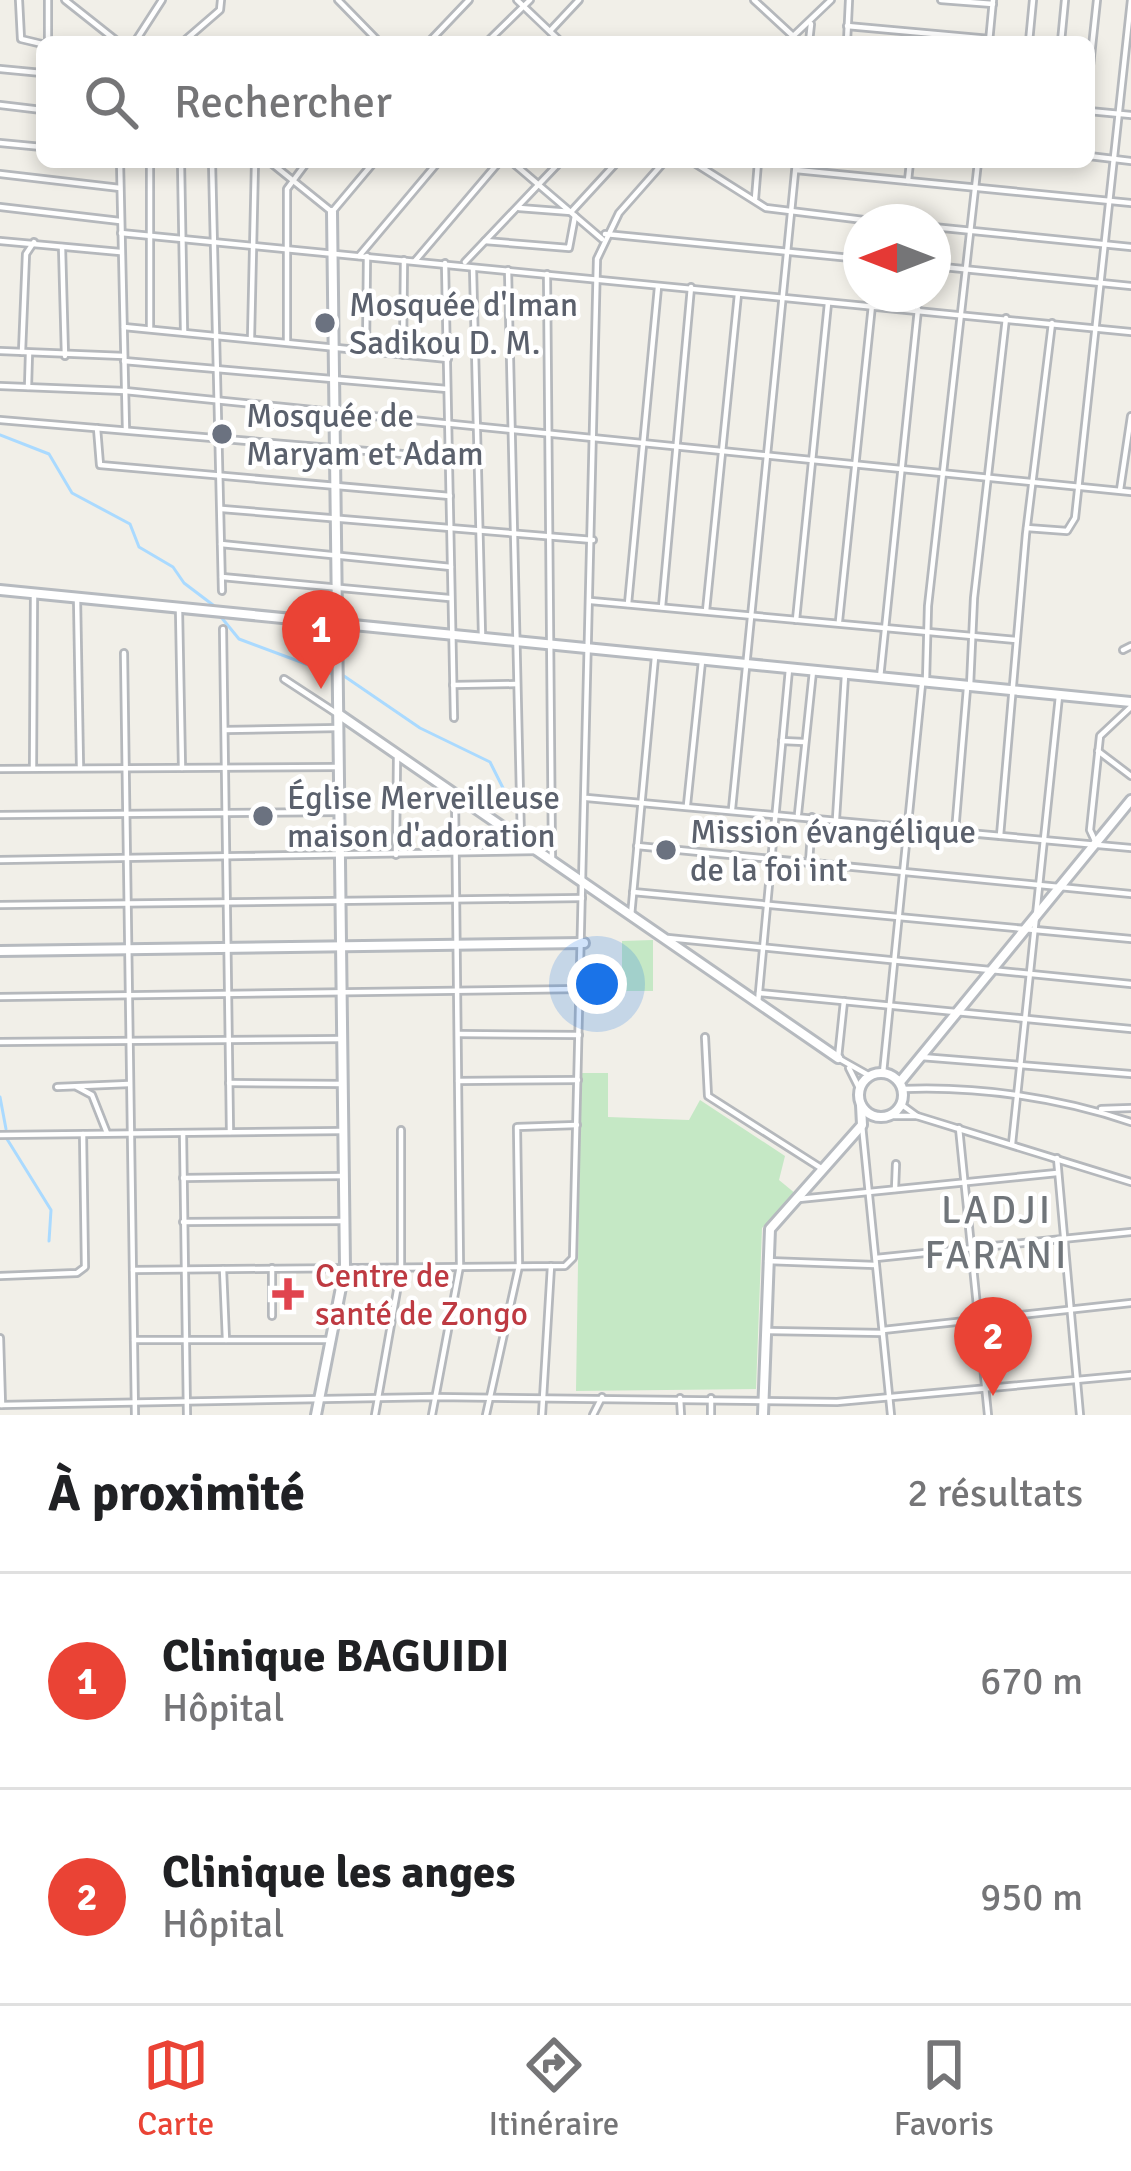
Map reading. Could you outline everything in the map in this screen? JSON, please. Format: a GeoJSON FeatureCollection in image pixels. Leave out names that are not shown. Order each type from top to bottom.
{"type":"FeatureCollection","features":[{"type":"Feature","properties":{"kind":"street"},"geometry":{"type":"LineString","coordinates":[[19,0],[21,38],[36,41]]}},
{"type":"Feature","properties":{"kind":"street"},"geometry":{"type":"LineString","coordinates":[[45,36],[48,0]]}},
{"type":"Feature","properties":{"kind":"street"},"geometry":{"type":"LineString","coordinates":[[64,0],[110,36]]}},
{"type":"Feature","properties":{"kind":"street"},"geometry":{"type":"LineString","coordinates":[[139,36],[162,0]]}},
{"type":"Feature","properties":{"kind":"street"},"geometry":{"type":"LineString","coordinates":[[190,36],[220,10],[221,0]]}},
{"type":"Feature","properties":{"kind":"street"},"geometry":{"type":"LineString","coordinates":[[435,36],[469,0]]}},
{"type":"Feature","properties":{"kind":"street"},"geometry":{"type":"LineString","coordinates":[[517,0],[555,36]]}},
{"type":"Feature","properties":{"kind":"street"},"geometry":{"type":"LineString","coordinates":[[493,36],[530,0]]}},
{"type":"Feature","properties":{"kind":"street"},"geometry":{"type":"LineString","coordinates":[[550,31],[579,0]]}},
{"type":"Feature","properties":{"kind":"street"},"geometry":{"type":"LineString","coordinates":[[754,0],[794,36],[831,0]]}},
{"type":"Feature","properties":{"kind":"street"},"geometry":{"type":"LineString","coordinates":[[847,36],[849,0]]}},
{"type":"Feature","properties":{"kind":"street"},"geometry":{"type":"LineString","coordinates":[[941,0],[993,2],[990,36]]}},
{"type":"Feature","properties":{"kind":"street"},"geometry":{"type":"LineString","coordinates":[[1030,36],[1033,0]]}},
{"type":"Feature","properties":{"kind":"street"},"geometry":{"type":"LineString","coordinates":[[1061,36],[1065,0]]}},
{"type":"Feature","properties":{"kind":"street"},"geometry":{"type":"LineString","coordinates":[[1093,36],[1097,0]]}},
{"type":"Feature","properties":{"kind":"street"},"geometry":{"type":"LineString","coordinates":[[1027,528],[1070,529],[1107,244],[1131,0]]}},
{"type":"Feature","properties":{"kind":"street"},"geometry":{"type":"LineString","coordinates":[[343,2],[374,36]]}},
{"type":"Feature","properties":{"kind":"street"},"geometry":{"type":"LineString","coordinates":[[810,36],[812,20]]}},
{"type":"Feature","properties":{"kind":"street"},"geometry":{"type":"LineString","coordinates":[[848,26],[949,36]]}},
{"type":"Feature","properties":{"kind":"street"},"geometry":{"type":"LineString","coordinates":[[0,69],[36,72]]}},
{"type":"Feature","properties":{"kind":"street"},"geometry":{"type":"LineString","coordinates":[[0,105],[36,109]]}},
{"type":"Feature","properties":{"kind":"street"},"geometry":{"type":"LineString","coordinates":[[1095,112],[1131,116]]}},
{"type":"Feature","properties":{"kind":"street"},"geometry":{"type":"LineString","coordinates":[[0,143],[36,146]]}},
{"type":"Feature","properties":{"kind":"street"},"geometry":{"type":"LineString","coordinates":[[1095,157],[1131,160]]}},
{"type":"Feature","properties":{"kind":"street"},"geometry":{"type":"LineString","coordinates":[[120,168],[126,430]]}},
{"type":"Feature","properties":{"kind":"street"},"geometry":{"type":"LineString","coordinates":[[150,168],[150,327]]}},
{"type":"Feature","properties":{"kind":"street"},"geometry":{"type":"LineString","coordinates":[[181,168],[184,331]]}},
{"type":"Feature","properties":{"kind":"street"},"geometry":{"type":"LineString","coordinates":[[212,168],[222,591]]}},
{"type":"Feature","properties":{"kind":"street"},"geometry":{"type":"LineString","coordinates":[[251,338],[255,168]]}},
{"type":"Feature","properties":{"kind":"street"},"geometry":{"type":"LineString","coordinates":[[278,168],[332,212]]}},
{"type":"Feature","properties":{"kind":"street"},"geometry":{"type":"LineString","coordinates":[[287,342],[287,189],[303,168]]}},
{"type":"Feature","properties":{"kind":"street"},"geometry":{"type":"LineString","coordinates":[[316,1415],[345,1267],[330,253],[332,212],[369,168]]}},
{"type":"Feature","properties":{"kind":"street"},"geometry":{"type":"LineString","coordinates":[[366,351],[363,256],[433,168]]}},
{"type":"Feature","properties":{"kind":"street"},"geometry":{"type":"LineString","coordinates":[[415,261],[494,168]]}},
{"type":"Feature","properties":{"kind":"street"},"geometry":{"type":"LineString","coordinates":[[519,168],[603,237],[843,257]]}},
{"type":"Feature","properties":{"kind":"street"},"geometry":{"type":"LineString","coordinates":[[463,263],[554,168]]}},
{"type":"Feature","properties":{"kind":"street"},"geometry":{"type":"LineString","coordinates":[[484,241],[569,248],[573,214],[612,168]]}},
{"type":"Feature","properties":{"kind":"street"},"geometry":{"type":"LineString","coordinates":[[133,1270],[565,1266],[573,1258],[597,278],[603,237],[659,168]]}},
{"type":"Feature","properties":{"kind":"street"},"geometry":{"type":"LineString","coordinates":[[703,168],[766,208],[843,219]]}},
{"type":"Feature","properties":{"kind":"street"},"geometry":{"type":"LineString","coordinates":[[755,200],[758,168]]}},
{"type":"Feature","properties":{"kind":"street"},"geometry":{"type":"LineString","coordinates":[[732,809],[796,168]]}},
{"type":"Feature","properties":{"kind":"street"},"geometry":{"type":"LineString","coordinates":[[811,168],[1131,203]]}},
{"type":"Feature","properties":{"kind":"street"},"geometry":{"type":"LineString","coordinates":[[908,181],[909,168]]}},
{"type":"Feature","properties":{"kind":"street"},"geometry":{"type":"LineString","coordinates":[[886,1073],[893,962],[978,168]]}},
{"type":"Feature","properties":{"kind":"street"},"geometry":{"type":"LineString","coordinates":[[0,174],[120,188]]}},
{"type":"Feature","properties":{"kind":"street"},"geometry":{"type":"LineString","coordinates":[[0,207],[121,221]]}},
{"type":"Feature","properties":{"kind":"street"},"geometry":{"type":"LineString","coordinates":[[516,208],[573,214]]}},
{"type":"Feature","properties":{"kind":"street"},"geometry":{"type":"LineString","coordinates":[[951,229],[1131,247]]}},
{"type":"Feature","properties":{"kind":"street"},"geometry":{"type":"LineString","coordinates":[[121,232],[843,302]]}},
{"type":"Feature","properties":{"kind":"street"},"geometry":{"type":"LineString","coordinates":[[0,241],[121,252]]}},
{"type":"Feature","properties":{"kind":"street"},"geometry":{"type":"LineString","coordinates":[[28,387],[26,254],[34,242]]}},
{"type":"Feature","properties":{"kind":"street"},"geometry":{"type":"LineString","coordinates":[[62,246],[65,356]]}},
{"type":"Feature","properties":{"kind":"street"},"geometry":{"type":"LineString","coordinates":[[404,260],[404,355]]}},
{"type":"Feature","properties":{"kind":"street"},"geometry":{"type":"LineString","coordinates":[[445,263],[454,718]]}},
{"type":"Feature","properties":{"kind":"street"},"geometry":{"type":"LineString","coordinates":[[473,266],[482,640]]}},
{"type":"Feature","properties":{"kind":"street"},"geometry":{"type":"LineString","coordinates":[[951,268],[1131,286]]}},
{"type":"Feature","properties":{"kind":"street"},"geometry":{"type":"LineString","coordinates":[[508,270],[521,840]]}},
{"type":"Feature","properties":{"kind":"street"},"geometry":{"type":"LineString","coordinates":[[547,274],[552,862]]}},
{"type":"Feature","properties":{"kind":"street"},"geometry":{"type":"LineString","coordinates":[[628,604],[659,284]]}},
{"type":"Feature","properties":{"kind":"street"},"geometry":{"type":"LineString","coordinates":[[662,607],[691,287]]}},
{"type":"Feature","properties":{"kind":"street"},"geometry":{"type":"LineString","coordinates":[[706,611],[738,292]]}},
{"type":"Feature","properties":{"kind":"street"},"geometry":{"type":"LineString","coordinates":[[796,620],[828,301]]}},
{"type":"Feature","properties":{"kind":"street"},"geometry":{"type":"LineString","coordinates":[[839,623],[871,312]]}},
{"type":"Feature","properties":{"kind":"street"},"geometry":{"type":"LineString","coordinates":[[880,678],[918,312]]}},
{"type":"Feature","properties":{"kind":"street"},"geometry":{"type":"LineString","coordinates":[[943,312],[1131,332]]}},
{"type":"Feature","properties":{"kind":"street"},"geometry":{"type":"LineString","coordinates":[[956,832],[986,476],[1006,318]]}},
{"type":"Feature","properties":{"kind":"street"},"geometry":{"type":"LineString","coordinates":[[1000,836],[1027,528],[1052,322]]}},
{"type":"Feature","properties":{"kind":"street"},"geometry":{"type":"LineString","coordinates":[[124,327],[448,359]]}},
{"type":"Feature","properties":{"kind":"street"},"geometry":{"type":"LineString","coordinates":[[0,351],[448,390]]}},
{"type":"Feature","properties":{"kind":"street"},"geometry":{"type":"LineString","coordinates":[[0,386],[125,391],[643,447],[944,471],[1131,492]]}},
{"type":"Feature","properties":{"kind":"street"},"geometry":{"type":"LineString","coordinates":[[1120,490],[1131,416]]}},
{"type":"Feature","properties":{"kind":"street"},"geometry":{"type":"LineString","coordinates":[[0,420],[450,458]]}},
{"type":"Feature","properties":{"kind":"street"},"geometry":{"type":"LineString","coordinates":[[97,428],[100,465],[450,496]]}},
{"type":"Feature","properties":{"kind":"street"},"geometry":{"type":"LineString","coordinates":[[221,509],[592,540]]}},
{"type":"Feature","properties":{"kind":"street"},"geometry":{"type":"LineString","coordinates":[[221,544],[452,567]]}},
{"type":"Feature","properties":{"kind":"street"},"geometry":{"type":"LineString","coordinates":[[222,577],[452,598]]}},
{"type":"Feature","properties":{"kind":"street"},"geometry":{"type":"LineString","coordinates":[[0,590],[1131,704]]}},
{"type":"Feature","properties":{"kind":"street"},"geometry":{"type":"LineString","coordinates":[[33,767],[34,594]]}},
{"type":"Feature","properties":{"kind":"street"},"geometry":{"type":"LineString","coordinates":[[77,598],[80,766]]}},
{"type":"Feature","properties":{"kind":"street"},"geometry":{"type":"LineString","coordinates":[[591,601],[1018,640]]}},
{"type":"Feature","properties":{"kind":"street"},"geometry":{"type":"LineString","coordinates":[[179,610],[182,768]]}},
{"type":"Feature","properties":{"kind":"street"},"geometry":{"type":"LineString","coordinates":[[223,629],[230,1132]]}},
{"type":"Feature","properties":{"kind":"street"},"geometry":{"type":"LineString","coordinates":[[1123,650],[1131,646]]}},
{"type":"Feature","properties":{"kind":"street"},"geometry":{"type":"LineString","coordinates":[[124,653],[136,1415]]}},
{"type":"Feature","properties":{"kind":"street"},"geometry":{"type":"LineString","coordinates":[[631,916],[655,657]]}},
{"type":"Feature","properties":{"kind":"street"},"geometry":{"type":"LineString","coordinates":[[686,805],[702,661]]}},
{"type":"Feature","properties":{"kind":"street"},"geometry":{"type":"LineString","coordinates":[[758,998],[789,669]]}},
{"type":"Feature","properties":{"kind":"street"},"geometry":{"type":"LineString","coordinates":[[798,815],[813,671]]}},
{"type":"Feature","properties":{"kind":"street"},"geometry":{"type":"LineString","coordinates":[[836,819],[845,674]]}},
{"type":"Feature","properties":{"kind":"street"},"geometry":{"type":"LineString","coordinates":[[284,679],[662,938],[758,998],[849,1068],[860,1090],[891,1415]]}},
{"type":"Feature","properties":{"kind":"street"},"geometry":{"type":"LineString","coordinates":[[453,685],[517,684]]}},
{"type":"Feature","properties":{"kind":"street"},"geometry":{"type":"LineString","coordinates":[[1012,1144],[1059,695]]}},
{"type":"Feature","properties":{"kind":"street"},"geometry":{"type":"LineString","coordinates":[[1095,843],[1090,830],[1097,751],[1103,729],[1131,704]]}},
{"type":"Feature","properties":{"kind":"street"},"geometry":{"type":"LineString","coordinates":[[224,730],[339,728]]}},
{"type":"Feature","properties":{"kind":"street"},"geometry":{"type":"LineString","coordinates":[[782,741],[804,742]]}},
{"type":"Feature","properties":{"kind":"street"},"geometry":{"type":"LineString","coordinates":[[1097,751],[1131,776]]}},
{"type":"Feature","properties":{"kind":"street"},"geometry":{"type":"LineString","coordinates":[[396,855],[397,755]]}},
{"type":"Feature","properties":{"kind":"street"},"geometry":{"type":"LineString","coordinates":[[0,769],[339,767]]}},
{"type":"Feature","properties":{"kind":"street"},"geometry":{"type":"LineString","coordinates":[[432,1415],[460,1266],[455,795]]}},
{"type":"Feature","properties":{"kind":"street"},"geometry":{"type":"LineString","coordinates":[[586,798],[1131,848]]}},
{"type":"Feature","properties":{"kind":"street"},"geometry":{"type":"LineString","coordinates":[[902,1105],[901,1085],[913,1061],[1131,800]]}},
{"type":"Feature","properties":{"kind":"street"},"geometry":{"type":"LineString","coordinates":[[0,815],[340,812]]}},
{"type":"Feature","properties":{"kind":"street"},"geometry":{"type":"LineString","coordinates":[[809,863],[812,817]]}},
{"type":"Feature","properties":{"kind":"street"},"geometry":{"type":"LineString","coordinates":[[637,846],[1131,894]]}},
{"type":"Feature","properties":{"kind":"street"},"geometry":{"type":"LineString","coordinates":[[0,860],[536,851]]}},
{"type":"Feature","properties":{"kind":"street"},"geometry":{"type":"LineString","coordinates":[[633,892],[1131,939]]}},
{"type":"Feature","properties":{"kind":"street"},"geometry":{"type":"LineString","coordinates":[[0,904],[582,898]]}},
{"type":"Feature","properties":{"kind":"street"},"geometry":{"type":"LineString","coordinates":[[662,938],[1131,984]]}},
{"type":"Feature","properties":{"kind":"street"},"geometry":{"type":"LineString","coordinates":[[0,951],[584,943]]}},
{"type":"Feature","properties":{"kind":"street"},"geometry":{"type":"LineString","coordinates":[[0,997],[580,989]]}},
{"type":"Feature","properties":{"kind":"street"},"geometry":{"type":"LineString","coordinates":[[758,998],[844,1001],[1131,1029]]}},
{"type":"Feature","properties":{"kind":"street"},"geometry":{"type":"LineString","coordinates":[[838,1058],[844,1001]]}},
{"type":"Feature","properties":{"kind":"street"},"geometry":{"type":"LineString","coordinates":[[457,1034],[579,1035]]}},
{"type":"Feature","properties":{"kind":"street"},"geometry":{"type":"LineString","coordinates":[[706,1037],[707,1096],[824,1170]]}},
{"type":"Feature","properties":{"kind":"street"},"geometry":{"type":"LineString","coordinates":[[0,1042],[343,1039]]}},
{"type":"Feature","properties":{"kind":"street"},"geometry":{"type":"LineString","coordinates":[[849,1068],[870,1076],[913,1061],[1021,1063],[1131,1074]]}},
{"type":"Feature","properties":{"kind":"street"},"geometry":{"type":"LineString","coordinates":[[886,1073],[901,1085],[1101,1109],[1131,1108]]}},
{"type":"Feature","properties":{"kind":"street"},"geometry":{"type":"LineString","coordinates":[[860,1090],[870,1076]]}},
{"type":"Feature","properties":{"kind":"street"},"geometry":{"type":"LineString","coordinates":[[458,1081],[578,1080]]}},
{"type":"Feature","properties":{"kind":"street"},"geometry":{"type":"LineString","coordinates":[[229,1083],[343,1084]]}},
{"type":"Feature","properties":{"kind":"street"},"geometry":{"type":"LineString","coordinates":[[57,1087],[129,1084]]}},
{"type":"Feature","properties":{"kind":"street"},"geometry":{"type":"LineString","coordinates":[[76,1087],[92,1095],[107,1133]]}},
{"type":"Feature","properties":{"kind":"street"},"geometry":{"type":"LineString","coordinates":[[861,1105],[871,1115],[917,1116],[1131,1182]]}},
{"type":"Feature","properties":{"kind":"street"},"geometry":{"type":"LineString","coordinates":[[890,1116],[902,1105]]}},
{"type":"Feature","properties":{"kind":"street"},"geometry":{"type":"LineString","coordinates":[[902,1105],[917,1116]]}},
{"type":"Feature","properties":{"kind":"street"},"geometry":{"type":"LineString","coordinates":[[1101,1109],[1131,1122]]}},
{"type":"Feature","properties":{"kind":"street"},"geometry":{"type":"LineString","coordinates":[[763,1415],[770,1229],[871,1115]]}},
{"type":"Feature","properties":{"kind":"street"},"geometry":{"type":"LineString","coordinates":[[486,1415],[518,1266],[517,1127],[577,1125]]}},
{"type":"Feature","properties":{"kind":"street"},"geometry":{"type":"LineString","coordinates":[[958,1128],[988,1415]]}},
{"type":"Feature","properties":{"kind":"street"},"geometry":{"type":"LineString","coordinates":[[375,1415],[401,1268],[401,1130]]}},
{"type":"Feature","properties":{"kind":"street"},"geometry":{"type":"LineString","coordinates":[[0,1135],[344,1131]]}},
{"type":"Feature","properties":{"kind":"street"},"geometry":{"type":"LineString","coordinates":[[183,1133],[187,1415]]}},
{"type":"Feature","properties":{"kind":"street"},"geometry":{"type":"LineString","coordinates":[[0,1276],[77,1273],[85,1267],[83,1134]]}},
{"type":"Feature","properties":{"kind":"street"},"geometry":{"type":"LineString","coordinates":[[1057,1158],[1079,1415]]}},
{"type":"Feature","properties":{"kind":"street"},"geometry":{"type":"LineString","coordinates":[[895,1189],[896,1164]]}},
{"type":"Feature","properties":{"kind":"street"},"geometry":{"type":"LineString","coordinates":[[800,1199],[1058,1172]]}},
{"type":"Feature","properties":{"kind":"street"},"geometry":{"type":"LineString","coordinates":[[183,1178],[344,1176]]}},
{"type":"Feature","properties":{"kind":"street"},"geometry":{"type":"LineString","coordinates":[[183,1222],[345,1221]]}},
{"type":"Feature","properties":{"kind":"street"},"geometry":{"type":"LineString","coordinates":[[767,1262],[876,1262],[1131,1232]]}},
{"type":"Feature","properties":{"kind":"street"},"geometry":{"type":"LineString","coordinates":[[542,1415],[551,1266]]}},
{"type":"Feature","properties":{"kind":"street"},"geometry":{"type":"LineString","coordinates":[[272,1268],[272,1316]]}},
{"type":"Feature","properties":{"kind":"street"},"geometry":{"type":"LineString","coordinates":[[223,1269],[226,1340]]}},
{"type":"Feature","properties":{"kind":"street"},"geometry":{"type":"LineString","coordinates":[[766,1331],[883,1332],[1131,1303]]}},
{"type":"Feature","properties":{"kind":"street"},"geometry":{"type":"LineString","coordinates":[[0,1338],[1,1405],[378,1397],[891,1400],[1131,1375]]}},
{"type":"Feature","properties":{"kind":"street"},"geometry":{"type":"LineString","coordinates":[[134,1340],[332,1340]]}},
{"type":"Feature","properties":{"kind":"street"},"geometry":{"type":"LineString","coordinates":[[592,1415],[602,1397]]}},
{"type":"Feature","properties":{"kind":"street"},"geometry":{"type":"LineString","coordinates":[[680,1398],[681,1415]]}},
{"type":"Feature","properties":{"kind":"street"},"geometry":{"type":"LineString","coordinates":[[711,1398],[711,1415]]}},
{"type":"Feature","properties":{"kind":"street"},"geometry":{"type":"LineString","coordinates":[[74,1415],[76,1403]]}},
{"type":"Feature","properties":{"kind":"green space"},"geometry":{"type":"Polygon","coordinates":[[[653,940],[653,991],[622,991],[622,941],[653,940]]]}},
{"type":"Feature","properties":{"kind":"green space"},"geometry":{"type":"Polygon","coordinates":[[[581,1073],[608,1073],[608,1117],[689,1120],[700,1100],[785,1156],[779,1180],[796,1194],[762,1228],[756,1389],[576,1391],[581,1073]]]}},
{"type":"Feature","properties":{"kind":"waterway"},"geometry":{"type":"LineString","coordinates":[[0,435],[49,454],[72,493],[130,524],[139,547],[173,567],[184,583],[217,608]]}},
{"type":"Feature","properties":{"kind":"waterway"},"geometry":{"type":"LineString","coordinates":[[221,617],[239,639],[333,674]]}},
{"type":"Feature","properties":{"kind":"waterway"},"geometry":{"type":"LineString","coordinates":[[344,676],[420,728],[490,762],[506,794]]}},
{"type":"Feature","properties":{"kind":"waterway"},"geometry":{"type":"LineString","coordinates":[[0,1097],[6,1129]]}},
{"type":"Feature","properties":{"kind":"waterway"},"geometry":{"type":"LineString","coordinates":[[7,1139],[51,1210],[49,1241]]}},
{"type":"Feature","properties":{"kind":"place","name":"Mosquée d'Iman Sadikou D. M."},"geometry":{"type":"Point","coordinates":[325,323]}},
{"type":"Feature","properties":{"kind":"place","name":"Mosquée de Maryam et Adam"},"geometry":{"type":"Point","coordinates":[222,434]}},
{"type":"Feature","properties":{"kind":"place","name":"Clinique BAGUIDI"},"geometry":{"type":"Point","coordinates":[321,689]}},
{"type":"Feature","properties":{"kind":"place","name":"Église Merveilleuse maison d'adoration"},"geometry":{"type":"Point","coordinates":[263,816]}},
{"type":"Feature","properties":{"kind":"place","name":"Mission évangélique de la foi int"},"geometry":{"type":"Point","coordinates":[666,850]}},
{"type":"Feature","properties":{"kind":"place","name":"Centre de santé de Zongo"},"geometry":{"type":"Point","coordinates":[288,1294]}},
{"type":"Feature","properties":{"kind":"place","name":"Clinique les anges"},"geometry":{"type":"Point","coordinates":[993,1396]}},
{"type":"Feature","properties":{"kind":"district","name":"LADJI FARANI"},"geometry":{"type":"Point","coordinates":[997,1232]}}]}
